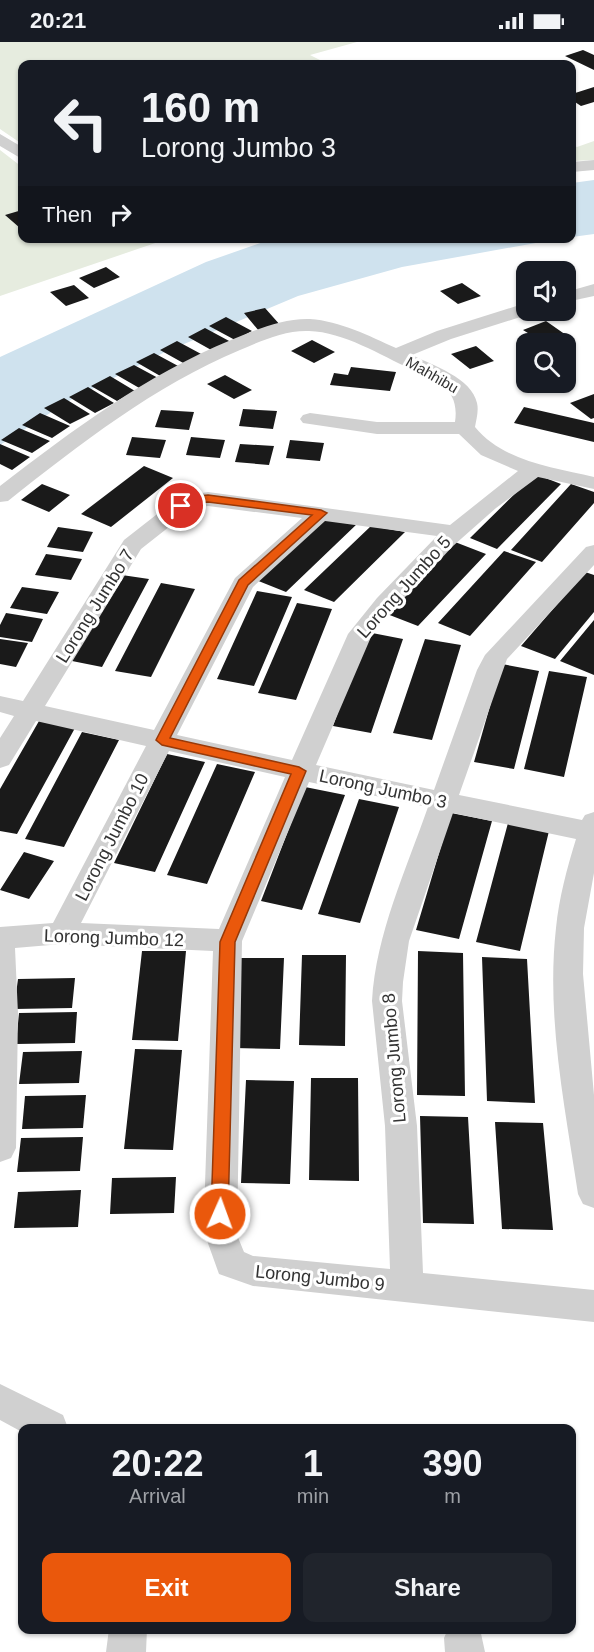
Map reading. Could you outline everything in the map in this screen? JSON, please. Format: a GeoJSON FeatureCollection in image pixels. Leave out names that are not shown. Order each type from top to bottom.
{"type":"FeatureCollection","features":[{"type":"Feature","properties":{"kind":"street"},"geometry":{"type":"LineString","coordinates":[[0,139],[18,151]]}},
{"type":"Feature","properties":{"kind":"street"},"geometry":{"type":"LineString","coordinates":[[576,166],[594,165]]}},
{"type":"Feature","properties":{"kind":"street"},"geometry":{"type":"LineString","coordinates":[[576,294],[594,290]]}},
{"type":"Feature","properties":{"kind":"street","name":"Mahhibu"},"geometry":{"type":"LineString","coordinates":[[396,354],[444,335],[516,312]]}},
{"type":"Feature","properties":{"kind":"street"},"geometry":{"type":"LineString","coordinates":[[0,496],[80,434],[132,398],[208,356],[262,334],[294,326],[318,325],[396,354]]}},
{"type":"Feature","properties":{"kind":"street","name":"Mahhibu"},"geometry":{"type":"LineString","coordinates":[[396,354],[447,381],[463,394],[467,407],[465,428]]}},
{"type":"Feature","properties":{"kind":"street"},"geometry":{"type":"LineString","coordinates":[[310,419],[377,428],[465,428],[474,440],[489,452],[550,466],[594,483]]}},
{"type":"Feature","properties":{"kind":"street"},"geometry":{"type":"LineString","coordinates":[[522,446],[550,466],[594,465]]}},
{"type":"Feature","properties":{"kind":"street","name":"Lorong Jumbo 5"},"geometry":{"type":"LineString","coordinates":[[299,771],[356,640],[366,625],[454,532],[494,497],[550,466]]}},
{"type":"Feature","properties":{"kind":"street","name":"Lorong Jumbo 7"},"geometry":{"type":"LineString","coordinates":[[0,759],[132,545],[187,502],[208,499],[454,532]]}},
{"type":"Feature","properties":{"kind":"street","name":"Lorong Jumbo 10"},"geometry":{"type":"LineString","coordinates":[[62,933],[243,583],[321,513]]}},
{"type":"Feature","properties":{"kind":"street","name":"Lorong Jumbo 8"},"geometry":{"type":"LineString","coordinates":[[407,1287],[400,1116],[387,1001],[387,982],[395,941],[483,686],[497,655],[594,552]]}},
{"type":"Feature","properties":{"kind":"street","name":"Lorong Jumbo 3"},"geometry":{"type":"LineString","coordinates":[[0,704],[443,802],[592,827]]}},
{"type":"Feature","properties":{"kind":"street","name":"Lorong Jumbo 9"},"geometry":{"type":"LineString","coordinates":[[299,771],[228,942],[220,1214],[221,1235],[231,1263],[253,1271],[594,1306]]}},
{"type":"Feature","properties":{"kind":"street"},"geometry":{"type":"LineString","coordinates":[[592,827],[572,918],[569,964],[573,1051],[594,1194]]}},
{"type":"Feature","properties":{"kind":"street","name":"Lorong Jumbo 12"},"geometry":{"type":"LineString","coordinates":[[0,938],[62,933],[228,942]]}},
{"type":"Feature","properties":{"kind":"street"},"geometry":{"type":"LineString","coordinates":[[0,938],[3,1014],[0,1148]]}},
{"type":"Feature","properties":{"kind":"street"},"geometry":{"type":"LineString","coordinates":[[0,1401],[43,1424]]}},
{"type":"Feature","properties":{"kind":"street"},"geometry":{"type":"LineString","coordinates":[[126,1652],[128,1634]]}},
{"type":"Feature","properties":{"kind":"shaded area"},"geometry":{"type":"Polygon","coordinates":[[[0,42],[357,42],[310,55],[320,60],[18,60],[18,141],[0,129],[0,42]]]}},
{"type":"Feature","properties":{"kind":"shaded area"},"geometry":{"type":"Polygon","coordinates":[[[594,141],[594,160],[576,161],[577,147],[594,141]]]}},
{"type":"Feature","properties":{"kind":"shaded area"},"geometry":{"type":"Polygon","coordinates":[[[0,150],[18,164],[18,243],[155,243],[0,296],[0,150]]]}},
{"type":"Feature","properties":{"kind":"water"},"geometry":{"type":"Polygon","coordinates":[[[594,180],[594,234],[576,236],[576,182],[594,180]]]}},
{"type":"Feature","properties":{"kind":"water"},"geometry":{"type":"Polygon","coordinates":[[[261,243],[536,243],[402,267],[298,296],[165,352],[72,399],[0,445],[0,357],[206,262],[261,243]]]}},
{"type":"Feature","properties":{"kind":"building"},"geometry":{"type":"Polygon","coordinates":[[[583,50],[594,55],[594,70],[576,60],[565,56],[583,50]]]}},
{"type":"Feature","properties":{"kind":"building"},"geometry":{"type":"Polygon","coordinates":[[[594,87],[594,102],[581,106],[576,103],[576,93],[594,87]]]}},
{"type":"Feature","properties":{"kind":"building"},"geometry":{"type":"Polygon","coordinates":[[[18,211],[18,226],[5,215],[18,211]]]}},
{"type":"Feature","properties":{"kind":"building"},"geometry":{"type":"Polygon","coordinates":[[[106,267],[120,277],[94,288],[79,278],[106,267]]]}},
{"type":"Feature","properties":{"kind":"building"},"geometry":{"type":"Polygon","coordinates":[[[462,283],[481,296],[458,304],[440,291],[462,283]]]}},
{"type":"Feature","properties":{"kind":"building"},"geometry":{"type":"Polygon","coordinates":[[[74,285],[89,298],[66,306],[50,292],[74,285]]]}},
{"type":"Feature","properties":{"kind":"building"},"geometry":{"type":"Polygon","coordinates":[[[265,308],[281,326],[259,331],[244,313],[265,308]]]}},
{"type":"Feature","properties":{"kind":"building"},"geometry":{"type":"Polygon","coordinates":[[[226,317],[252,331],[235,340],[209,326],[226,317]]]}},
{"type":"Feature","properties":{"kind":"building"},"geometry":{"type":"Polygon","coordinates":[[[546,321],[563,333],[528,333],[523,330],[546,321]]]}},
{"type":"Feature","properties":{"kind":"building"},"geometry":{"type":"Polygon","coordinates":[[[205,328],[231,342],[213,351],[188,337],[205,328]]]}},
{"type":"Feature","properties":{"kind":"building"},"geometry":{"type":"Polygon","coordinates":[[[312,340],[335,352],[314,363],[291,351],[312,340]]]}},
{"type":"Feature","properties":{"kind":"building"},"geometry":{"type":"Polygon","coordinates":[[[177,341],[203,355],[185,364],[160,350],[177,341]]]}},
{"type":"Feature","properties":{"kind":"building"},"geometry":{"type":"Polygon","coordinates":[[[476,346],[494,361],[470,369],[451,354],[476,346]]]}},
{"type":"Feature","properties":{"kind":"building"},"geometry":{"type":"Polygon","coordinates":[[[154,353],[180,367],[162,377],[136,362],[154,353]]]}},
{"type":"Feature","properties":{"kind":"building"},"geometry":{"type":"Polygon","coordinates":[[[134,365],[160,379],[141,389],[115,374],[134,365]]]}},
{"type":"Feature","properties":{"kind":"building"},"geometry":{"type":"Polygon","coordinates":[[[351,367],[396,372],[390,391],[330,385],[334,373],[348,375],[351,367]]]}},
{"type":"Feature","properties":{"kind":"building"},"geometry":{"type":"Polygon","coordinates":[[[225,375],[252,390],[234,399],[207,384],[225,375]]]}},
{"type":"Feature","properties":{"kind":"building"},"geometry":{"type":"Polygon","coordinates":[[[110,376],[135,391],[117,401],[91,386],[110,376]]]}},
{"type":"Feature","properties":{"kind":"building"},"geometry":{"type":"Polygon","coordinates":[[[88,387],[114,403],[95,413],[69,397],[88,387]]]}},
{"type":"Feature","properties":{"kind":"building"},"geometry":{"type":"Polygon","coordinates":[[[594,394],[594,418],[591,419],[570,403],[594,394]]]}},
{"type":"Feature","properties":{"kind":"building"},"geometry":{"type":"Polygon","coordinates":[[[64,398],[90,414],[70,424],[44,408],[64,398]]]}},
{"type":"Feature","properties":{"kind":"building"},"geometry":{"type":"Polygon","coordinates":[[[524,407],[594,423],[594,442],[514,423],[524,407]]]}},
{"type":"Feature","properties":{"kind":"building"},"geometry":{"type":"Polygon","coordinates":[[[243,409],[277,411],[273,429],[239,426],[243,409]]]}},
{"type":"Feature","properties":{"kind":"building"},"geometry":{"type":"Polygon","coordinates":[[[161,410],[194,412],[189,430],[155,427],[161,410]]]}},
{"type":"Feature","properties":{"kind":"building"},"geometry":{"type":"Polygon","coordinates":[[[40,413],[70,426],[52,438],[22,425],[40,413]]]}},
{"type":"Feature","properties":{"kind":"building"},"geometry":{"type":"Polygon","coordinates":[[[19,428],[50,441],[32,453],[1,440],[19,428]]]}},
{"type":"Feature","properties":{"kind":"building"},"geometry":{"type":"Polygon","coordinates":[[[132,437],[166,440],[160,458],[126,455],[132,437]]]}},
{"type":"Feature","properties":{"kind":"building"},"geometry":{"type":"Polygon","coordinates":[[[191,437],[225,440],[220,458],[186,455],[191,437]]]}},
{"type":"Feature","properties":{"kind":"building"},"geometry":{"type":"Polygon","coordinates":[[[290,440],[324,443],[320,461],[286,458],[290,440]]]}},
{"type":"Feature","properties":{"kind":"building"},"geometry":{"type":"Polygon","coordinates":[[[0,444],[30,457],[12,470],[0,464],[0,444]]]}},
{"type":"Feature","properties":{"kind":"building"},"geometry":{"type":"Polygon","coordinates":[[[240,444],[274,446],[269,465],[235,462],[240,444]]]}},
{"type":"Feature","properties":{"kind":"building"},"geometry":{"type":"Polygon","coordinates":[[[144,466],[173,478],[111,527],[81,514],[144,466]]]}},
{"type":"Feature","properties":{"kind":"building"},"geometry":{"type":"Polygon","coordinates":[[[535,474],[561,484],[497,549],[470,538],[535,474]]]}},
{"type":"Feature","properties":{"kind":"building"},"geometry":{"type":"Polygon","coordinates":[[[42,484],[70,495],[49,512],[21,500],[42,484]]]}},
{"type":"Feature","properties":{"kind":"building"},"geometry":{"type":"Polygon","coordinates":[[[571,484],[594,492],[594,503],[542,562],[511,550],[571,484]]]}},
{"type":"Feature","properties":{"kind":"building"},"geometry":{"type":"Polygon","coordinates":[[[326,519],[358,523],[286,592],[256,580],[326,519]]]}},
{"type":"Feature","properties":{"kind":"building"},"geometry":{"type":"Polygon","coordinates":[[[371,526],[405,532],[334,602],[304,590],[371,526]]]}},
{"type":"Feature","properties":{"kind":"building"},"geometry":{"type":"Polygon","coordinates":[[[58,527],[93,532],[83,552],[47,547],[58,527]]]}},
{"type":"Feature","properties":{"kind":"building"},"geometry":{"type":"Polygon","coordinates":[[[455,542],[486,554],[418,626],[387,614],[455,542]]]}},
{"type":"Feature","properties":{"kind":"building"},"geometry":{"type":"Polygon","coordinates":[[[504,551],[536,562],[470,636],[438,623],[504,551]]]}},
{"type":"Feature","properties":{"kind":"building"},"geometry":{"type":"Polygon","coordinates":[[[46,554],[82,559],[71,580],[35,575],[46,554]]]}},
{"type":"Feature","properties":{"kind":"building"},"geometry":{"type":"Polygon","coordinates":[[[585,572],[594,575],[594,612],[555,659],[521,646],[585,572]]]}},
{"type":"Feature","properties":{"kind":"building"},"geometry":{"type":"Polygon","coordinates":[[[115,574],[149,579],[102,667],[67,660],[115,574]]]}},
{"type":"Feature","properties":{"kind":"building"},"geometry":{"type":"Polygon","coordinates":[[[161,583],[195,589],[151,677],[115,671],[161,583]]]}},
{"type":"Feature","properties":{"kind":"building"},"geometry":{"type":"Polygon","coordinates":[[[22,587],[59,592],[47,614],[10,608],[22,587]]]}},
{"type":"Feature","properties":{"kind":"building"},"geometry":{"type":"Polygon","coordinates":[[[257,591],[292,597],[254,686],[217,679],[257,591]]]}},
{"type":"Feature","properties":{"kind":"building"},"geometry":{"type":"Polygon","coordinates":[[[297,603],[332,609],[296,700],[258,693],[297,603]]]}},
{"type":"Feature","properties":{"kind":"building"},"geometry":{"type":"Polygon","coordinates":[[[6,613],[43,619],[32,642],[0,637],[0,625],[6,613]]]}},
{"type":"Feature","properties":{"kind":"building"},"geometry":{"type":"Polygon","coordinates":[[[594,620],[594,675],[560,661],[594,620]]]}},
{"type":"Feature","properties":{"kind":"building"},"geometry":{"type":"Polygon","coordinates":[[[367,632],[403,639],[371,733],[333,726],[367,632]]]}},
{"type":"Feature","properties":{"kind":"building"},"geometry":{"type":"Polygon","coordinates":[[[0,639],[28,643],[16,667],[0,664],[0,639]]]}},
{"type":"Feature","properties":{"kind":"building"},"geometry":{"type":"Polygon","coordinates":[[[425,639],[461,645],[432,740],[393,733],[425,639]]]}},
{"type":"Feature","properties":{"kind":"building"},"geometry":{"type":"Polygon","coordinates":[[[502,664],[539,671],[514,769],[474,762],[502,664]]]}},
{"type":"Feature","properties":{"kind":"building"},"geometry":{"type":"Polygon","coordinates":[[[549,671],[587,677],[564,777],[524,769],[549,671]]]}},
{"type":"Feature","properties":{"kind":"building"},"geometry":{"type":"Polygon","coordinates":[[[39,721],[75,728],[17,834],[0,831],[0,789],[39,721]]]}},
{"type":"Feature","properties":{"kind":"building"},"geometry":{"type":"Polygon","coordinates":[[[82,732],[119,740],[64,847],[25,839],[82,732]]]}},
{"type":"Feature","properties":{"kind":"building"},"geometry":{"type":"Polygon","coordinates":[[[167,754],[205,762],[155,872],[114,863],[167,754]]]}},
{"type":"Feature","properties":{"kind":"building"},"geometry":{"type":"Polygon","coordinates":[[[217,764],[255,772],[207,884],[167,875],[217,764]]]}},
{"type":"Feature","properties":{"kind":"building"},"geometry":{"type":"Polygon","coordinates":[[[305,787],[345,795],[302,910],[261,901],[305,787]]]}},
{"type":"Feature","properties":{"kind":"building"},"geometry":{"type":"Polygon","coordinates":[[[359,799],[399,807],[360,923],[318,914],[359,799]]]}},
{"type":"Feature","properties":{"kind":"building"},"geometry":{"type":"Polygon","coordinates":[[[451,813],[492,821],[459,939],[416,930],[451,813]]]}},
{"type":"Feature","properties":{"kind":"building"},"geometry":{"type":"Polygon","coordinates":[[[508,823],[549,831],[520,951],[476,942],[508,823]]]}},
{"type":"Feature","properties":{"kind":"building"},"geometry":{"type":"Polygon","coordinates":[[[24,852],[54,861],[29,899],[0,890],[24,852]]]}},
{"type":"Feature","properties":{"kind":"building"},"geometry":{"type":"Polygon","coordinates":[[[142,951],[186,951],[178,1041],[132,1040],[142,951]]]}},
{"type":"Feature","properties":{"kind":"building"},"geometry":{"type":"Polygon","coordinates":[[[418,951],[463,953],[465,1096],[417,1095],[418,951]]]}},
{"type":"Feature","properties":{"kind":"building"},"geometry":{"type":"Polygon","coordinates":[[[302,955],[346,955],[345,1046],[299,1045],[302,955]]]}},
{"type":"Feature","properties":{"kind":"building"},"geometry":{"type":"Polygon","coordinates":[[[482,957],[527,959],[535,1103],[487,1101],[482,957]]]}},
{"type":"Feature","properties":{"kind":"building"},"geometry":{"type":"Polygon","coordinates":[[[239,958],[284,958],[280,1049],[234,1048],[239,958]]]}},
{"type":"Feature","properties":{"kind":"building"},"geometry":{"type":"Polygon","coordinates":[[[75,978],[72,1008],[14,1009],[18,979],[75,978]]]}},
{"type":"Feature","properties":{"kind":"building"},"geometry":{"type":"Polygon","coordinates":[[[77,1012],[75,1043],[16,1044],[19,1013],[77,1012]]]}},
{"type":"Feature","properties":{"kind":"building"},"geometry":{"type":"Polygon","coordinates":[[[135,1049],[182,1050],[173,1150],[124,1149],[135,1049]]]}},
{"type":"Feature","properties":{"kind":"building"},"geometry":{"type":"Polygon","coordinates":[[[82,1051],[79,1083],[19,1084],[23,1052],[82,1051]]]}},
{"type":"Feature","properties":{"kind":"building"},"geometry":{"type":"Polygon","coordinates":[[[311,1078],[358,1078],[359,1181],[309,1180],[311,1078]]]}},
{"type":"Feature","properties":{"kind":"building"},"geometry":{"type":"Polygon","coordinates":[[[246,1080],[294,1081],[290,1184],[241,1183],[246,1080]]]}},
{"type":"Feature","properties":{"kind":"building"},"geometry":{"type":"Polygon","coordinates":[[[86,1095],[83,1128],[22,1129],[25,1096],[86,1095]]]}},
{"type":"Feature","properties":{"kind":"building"},"geometry":{"type":"Polygon","coordinates":[[[420,1116],[468,1117],[474,1224],[423,1223],[420,1116]]]}},
{"type":"Feature","properties":{"kind":"building"},"geometry":{"type":"Polygon","coordinates":[[[495,1122],[543,1123],[553,1230],[502,1229],[495,1122]]]}},
{"type":"Feature","properties":{"kind":"building"},"geometry":{"type":"Polygon","coordinates":[[[83,1137],[80,1171],[17,1172],[21,1138],[83,1137]]]}},
{"type":"Feature","properties":{"kind":"building"},"geometry":{"type":"Polygon","coordinates":[[[176,1177],[174,1213],[110,1214],[112,1178],[176,1177]]]}},
{"type":"Feature","properties":{"kind":"building"},"geometry":{"type":"Polygon","coordinates":[[[81,1190],[78,1227],[14,1228],[18,1192],[81,1190]]]}},
{"type":"Feature","properties":{"kind":"route"},"geometry":{"type":"LineString","coordinates":[[181,506],[193,499],[201,498],[321,513],[243,583],[162,740],[299,771],[228,942],[220,1214]]}}]}
